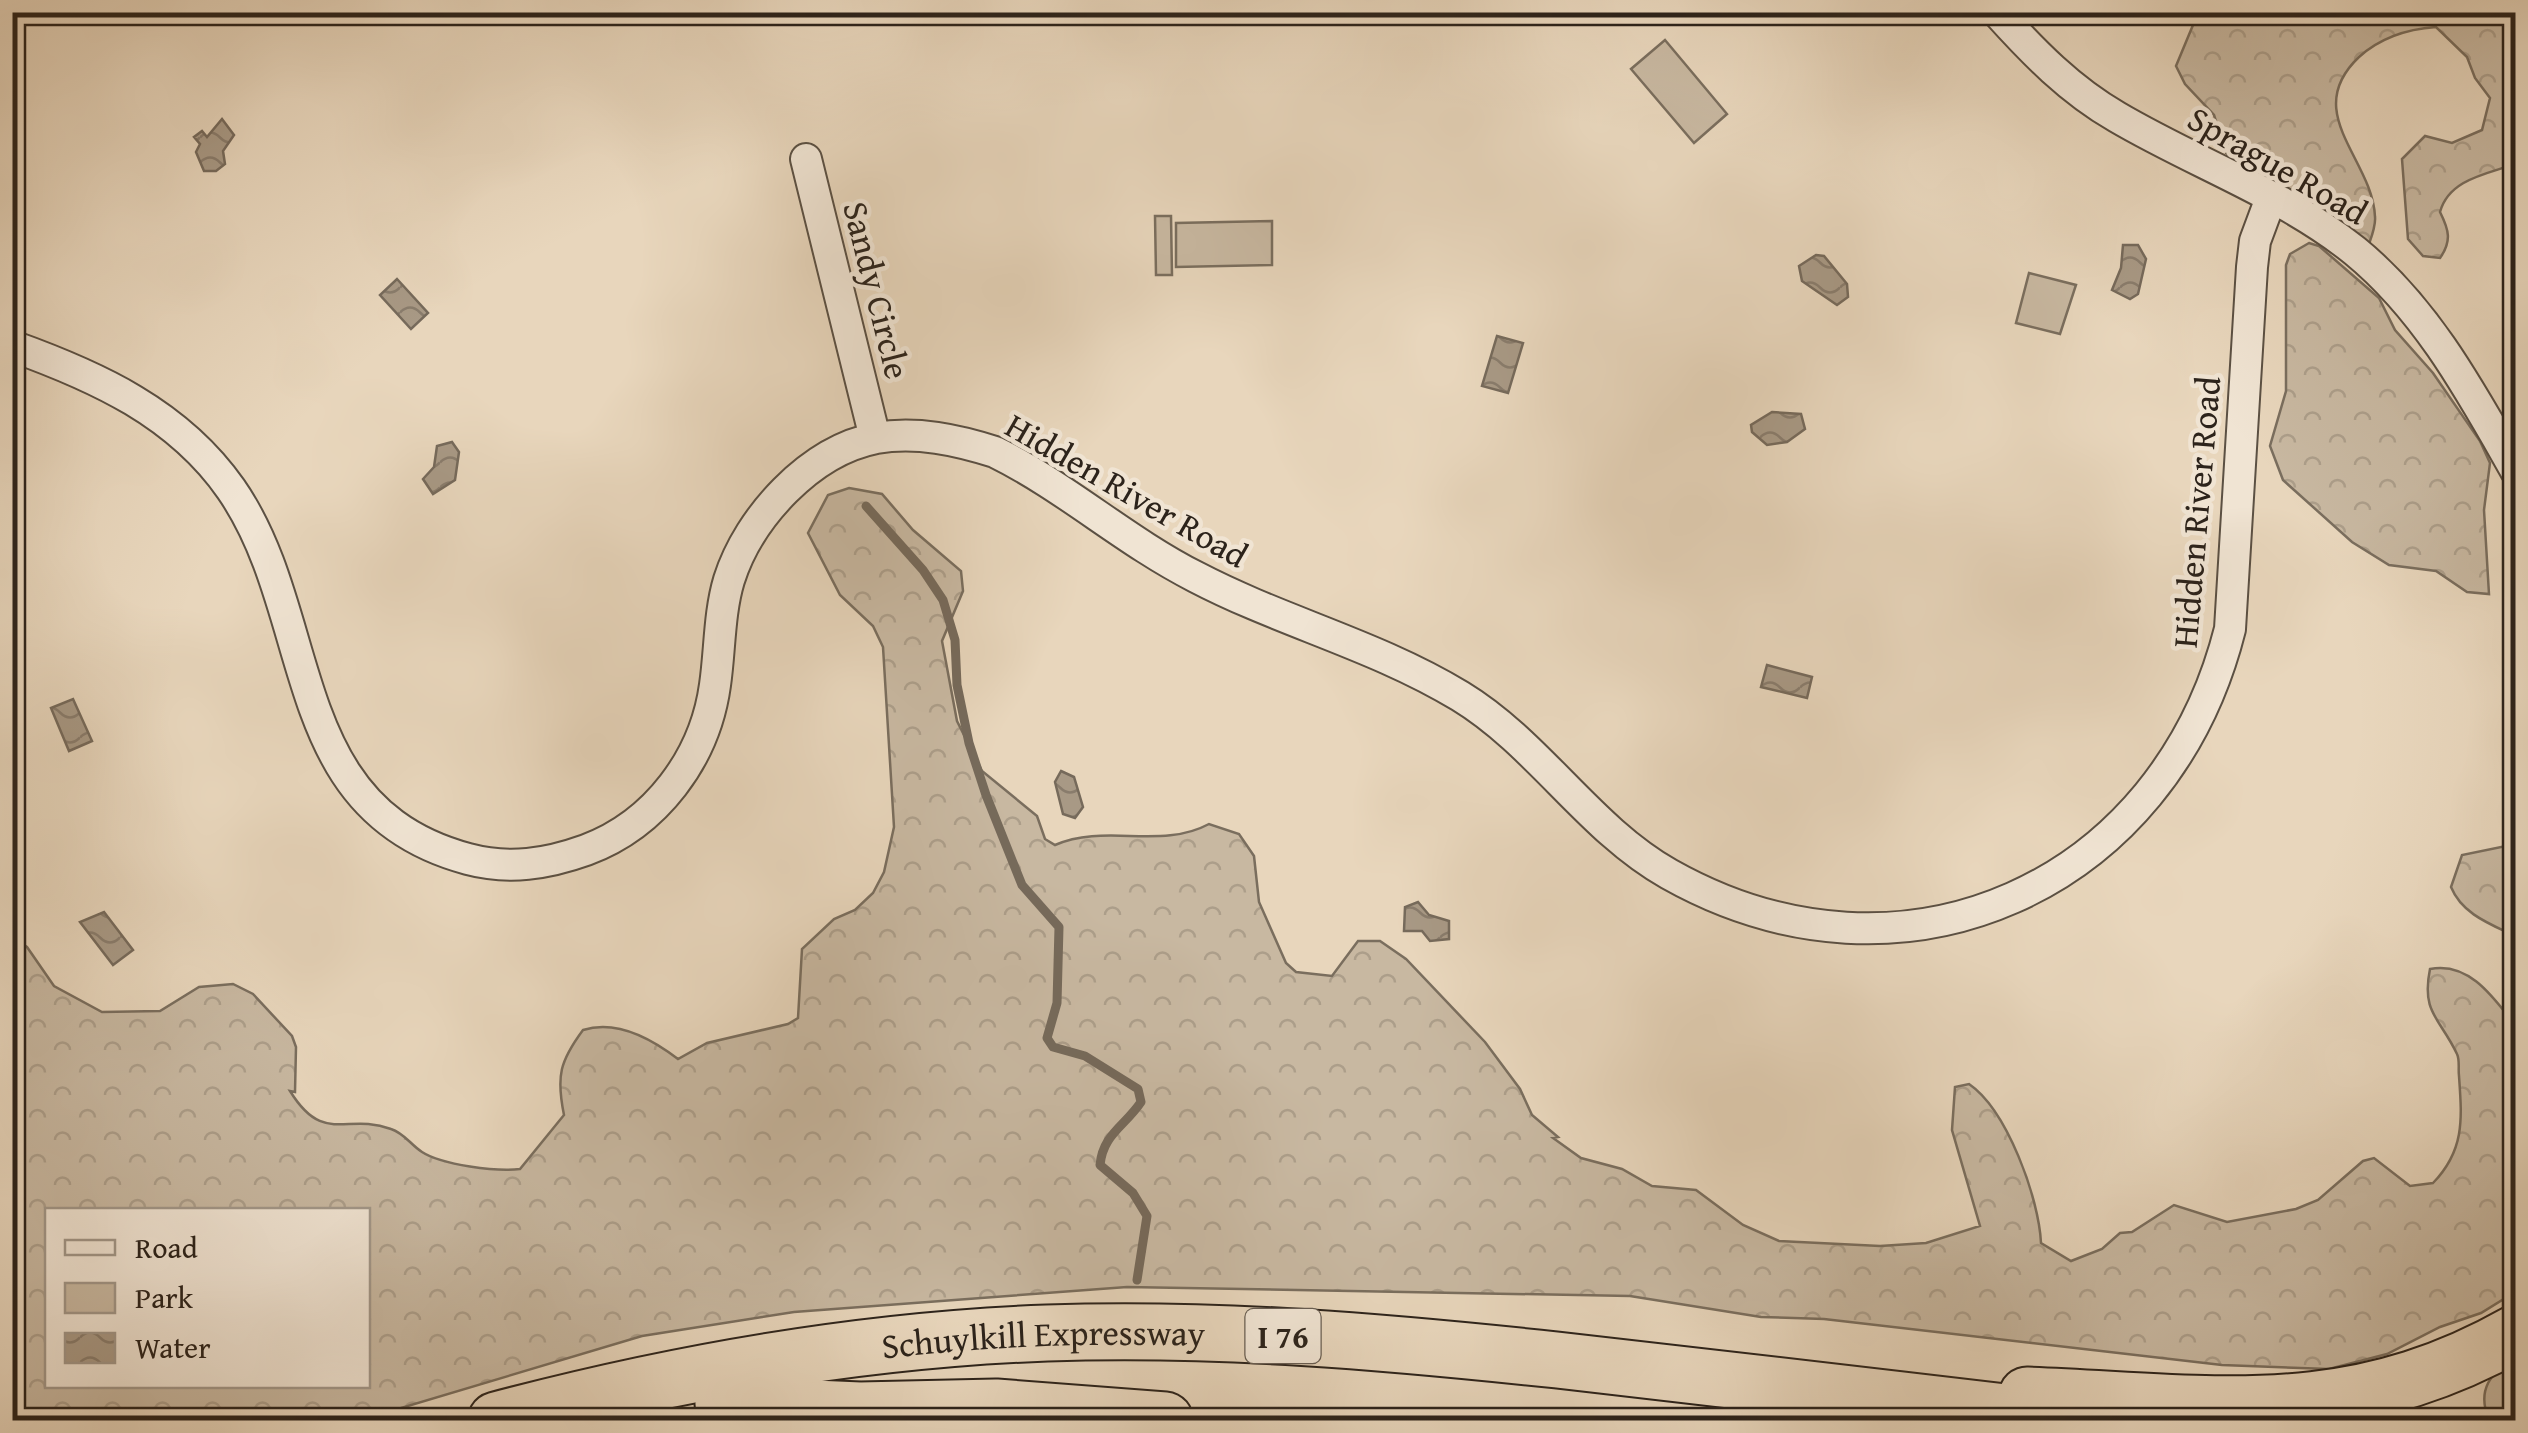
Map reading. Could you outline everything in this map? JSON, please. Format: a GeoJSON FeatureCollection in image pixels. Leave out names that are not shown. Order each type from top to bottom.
{"type":"FeatureCollection","features":[{"type":"Feature","properties":{"kind":"highway","name":"Schuylkill Expressway"},"geometry":{"type":"LineString","coordinates":[[496,1420],[650,1383],[780,1359],[897,1344],[1049,1333],[1244,1334],[1394,1344],[1767,1402]]}},
{"type":"Feature","properties":{"kind":"highway"},"geometry":{"type":"LineString","coordinates":[[1767,1402],[2284,1406],[2334,1400],[2423,1378],[2516,1334]]}},
{"type":"Feature","properties":{"kind":"highway","name":"Schuylkill Expressway"},"geometry":{"type":"LineString","coordinates":[[642,1420],[723,1404],[918,1377],[1151,1368],[2073,1420]]}},
{"type":"Feature","properties":{"kind":"highway"},"geometry":{"type":"LineString","coordinates":[[723,1404],[860,1410],[996,1408],[1165,1420]]}},
{"type":"Feature","properties":{"kind":"street","name":"Sprague Road"},"geometry":{"type":"LineString","coordinates":[[1997,12],[2039,58],[2095,104],[2271,198],[2354,251],[2406,300],[2444,350],[2516,471]]}},
{"type":"Feature","properties":{"kind":"street","name":"Sandy Circle"},"geometry":{"type":"LineString","coordinates":[[806,159],[875,438]]}},
{"type":"Feature","properties":{"kind":"street","name":"Hidden River Road"},"geometry":{"type":"LineString","coordinates":[[12,346],[140,402],[228,484],[262,545],[320,728],[358,793],[388,821],[423,843],[502,865],[535,864],[598,845],[658,802],[697,752],[708,720],[730,580],[759,522],[778,498],[813,468],[875,438],[939,438],[995,452],[1192,576],[1344,637],[1434,680],[1523,742],[1638,852],[1695,888],[1738,907],[1799,924],[1861,930],[1970,914],[2033,888],[2100,844],[2144,803],[2168,772],[2208,702],[2230,629],[2252,266],[2255,241],[2271,198]]}},
{"type":"Feature","properties":{"kind":"green space"},"geometry":{"type":"Polygon","coordinates":[[[2198,13],[2515,13],[2515,164],[2470,179],[2452,192],[2440,212],[2448,235],[2444,252],[2440,258],[2423,256],[2408,239],[2402,159],[2425,136],[2452,143],[2482,130],[2490,98],[2475,78],[2467,57],[2436,27],[2405,32],[2376,44],[2359,57],[2343,78],[2336,97],[2344,136],[2371,196],[2375,221],[2368,247],[2226,153],[2214,115],[2185,84],[2176,66],[2198,13]]]}},
{"type":"Feature","properties":{"kind":"green space"},"geometry":{"type":"Polygon","coordinates":[[[1665,40],[1727,114],[1694,143],[1631,69],[1665,40]]]}},
{"type":"Feature","properties":{"kind":"green space"},"geometry":{"type":"Polygon","coordinates":[[[1155,216],[1171,216],[1172,275],[1156,275],[1155,216]]]}},
{"type":"Feature","properties":{"kind":"green space"},"geometry":{"type":"Polygon","coordinates":[[[1272,221],[1272,265],[1176,267],[1176,223],[1272,221]]]}},
{"type":"Feature","properties":{"kind":"green space"},"geometry":{"type":"Polygon","coordinates":[[[2309,243],[2319,246],[2379,298],[2395,330],[2433,373],[2480,441],[2490,463],[2484,510],[2489,594],[2467,592],[2436,571],[2389,565],[2352,542],[2283,480],[2270,446],[2286,391],[2286,265],[2290,254],[2309,243]]]}},
{"type":"Feature","properties":{"kind":"green space"},"geometry":{"type":"Polygon","coordinates":[[[2029,273],[2076,285],[2060,334],[2016,323],[2029,273]]]}},
{"type":"Feature","properties":{"kind":"green space"},"geometry":{"type":"Polygon","coordinates":[[[849,488],[882,494],[913,530],[961,571],[963,591],[942,641],[957,721],[982,771],[1037,816],[1045,839],[1055,845],[1093,836],[1172,835],[1209,824],[1239,834],[1254,856],[1259,902],[1286,963],[1296,972],[1332,976],[1358,941],[1380,941],[1406,959],[1485,1042],[1520,1089],[1532,1115],[1558,1137],[1553,1138],[1581,1158],[1622,1169],[1652,1186],[1696,1190],[1743,1225],[1779,1241],[1880,1246],[1926,1243],[1980,1226],[1952,1130],[1955,1087],[1969,1084],[1996,1113],[2018,1156],[2034,1203],[2041,1243],[2071,1261],[2102,1249],[2120,1233],[2132,1232],[2174,1205],[2227,1222],[2296,1209],[2318,1200],[2363,1161],[2374,1158],[2410,1186],[2433,1183],[2451,1158],[2461,1120],[2458,1056],[2430,1006],[2428,984],[2430,969],[2457,971],[2479,984],[2515,1025],[2515,1292],[2481,1313],[2440,1327],[2387,1354],[2329,1369],[2222,1365],[1824,1319],[1761,1317],[1630,1296],[1127,1287],[794,1312],[642,1336],[361,1420],[13,1420],[13,938],[27,947],[54,986],[102,1012],[160,1011],[199,987],[233,984],[253,994],[292,1036],[296,1047],[295,1092],[290,1091],[314,1118],[325,1123],[391,1129],[431,1157],[456,1164],[520,1169],[564,1115],[562,1070],[583,1030],[621,1029],[657,1044],[678,1059],[707,1043],[788,1024],[798,1018],[802,949],[834,919],[855,910],[873,893],[884,872],[894,827],[883,647],[873,626],[840,595],[808,533],[828,495],[849,488]]]}},
{"type":"Feature","properties":{"kind":"green space"},"geometry":{"type":"Polygon","coordinates":[[[2506,846],[2515,848],[2515,936],[2469,911],[2451,887],[2462,855],[2506,846]]]}},
{"type":"Feature","properties":{"kind":"green space"},"geometry":{"type":"Polygon","coordinates":[[[2515,1355],[2515,1420],[2489,1420],[2484,1399],[2488,1383],[2515,1355]]]}},
{"type":"Feature","properties":{"kind":"water"},"geometry":{"type":"Polygon","coordinates":[[[222,119],[234,135],[223,151],[225,164],[216,171],[204,171],[196,152],[200,144],[194,137],[202,131],[207,137],[222,119]]]}},
{"type":"Feature","properties":{"kind":"water"},"geometry":{"type":"Polygon","coordinates":[[[2123,245],[2138,245],[2146,259],[2138,294],[2130,299],[2112,290],[2121,268],[2123,245]]]}},
{"type":"Feature","properties":{"kind":"water"},"geometry":{"type":"Polygon","coordinates":[[[1816,255],[1824,256],[1847,284],[1848,297],[1837,305],[1802,281],[1799,266],[1816,255]]]}},
{"type":"Feature","properties":{"kind":"water"},"geometry":{"type":"Polygon","coordinates":[[[397,279],[428,313],[411,329],[380,295],[397,279]]]}},
{"type":"Feature","properties":{"kind":"water"},"geometry":{"type":"Polygon","coordinates":[[[1497,336],[1523,343],[1508,393],[1482,386],[1497,336]]]}},
{"type":"Feature","properties":{"kind":"water"},"geometry":{"type":"Polygon","coordinates":[[[1772,412],[1801,414],[1805,429],[1787,442],[1767,445],[1752,432],[1751,425],[1772,412]]]}},
{"type":"Feature","properties":{"kind":"water"},"geometry":{"type":"Polygon","coordinates":[[[452,442],[459,452],[455,480],[433,494],[423,479],[434,467],[437,446],[452,442]]]}},
{"type":"Feature","properties":{"kind":"water"},"geometry":{"type":"Polygon","coordinates":[[[1767,665],[1812,677],[1807,698],[1761,687],[1767,665]]]}},
{"type":"Feature","properties":{"kind":"water"},"geometry":{"type":"Polygon","coordinates":[[[73,699],[92,741],[69,751],[51,708],[73,699]]]}},
{"type":"Feature","properties":{"kind":"water"},"geometry":{"type":"Polygon","coordinates":[[[1061,771],[1074,777],[1083,807],[1075,818],[1063,814],[1055,782],[1061,771]]]}},
{"type":"Feature","properties":{"kind":"water"},"geometry":{"type":"Polygon","coordinates":[[[1418,902],[1429,915],[1449,921],[1449,939],[1430,941],[1422,931],[1404,931],[1405,907],[1418,902]]]}},
{"type":"Feature","properties":{"kind":"water"},"geometry":{"type":"Polygon","coordinates":[[[104,912],[133,950],[113,965],[80,922],[104,912]]]}},
{"type":"Feature","properties":{"kind":"waterway"},"geometry":{"type":"LineString","coordinates":[[866,506],[923,570],[943,600],[955,640],[957,685],[969,743],[986,795],[1022,885],[1059,927],[1057,1003],[1047,1038],[1053,1047],[1085,1056],[1138,1089],[1141,1102],[1105,1145],[1100,1165],[1133,1193],[1147,1216],[1137,1280]]}}]}
